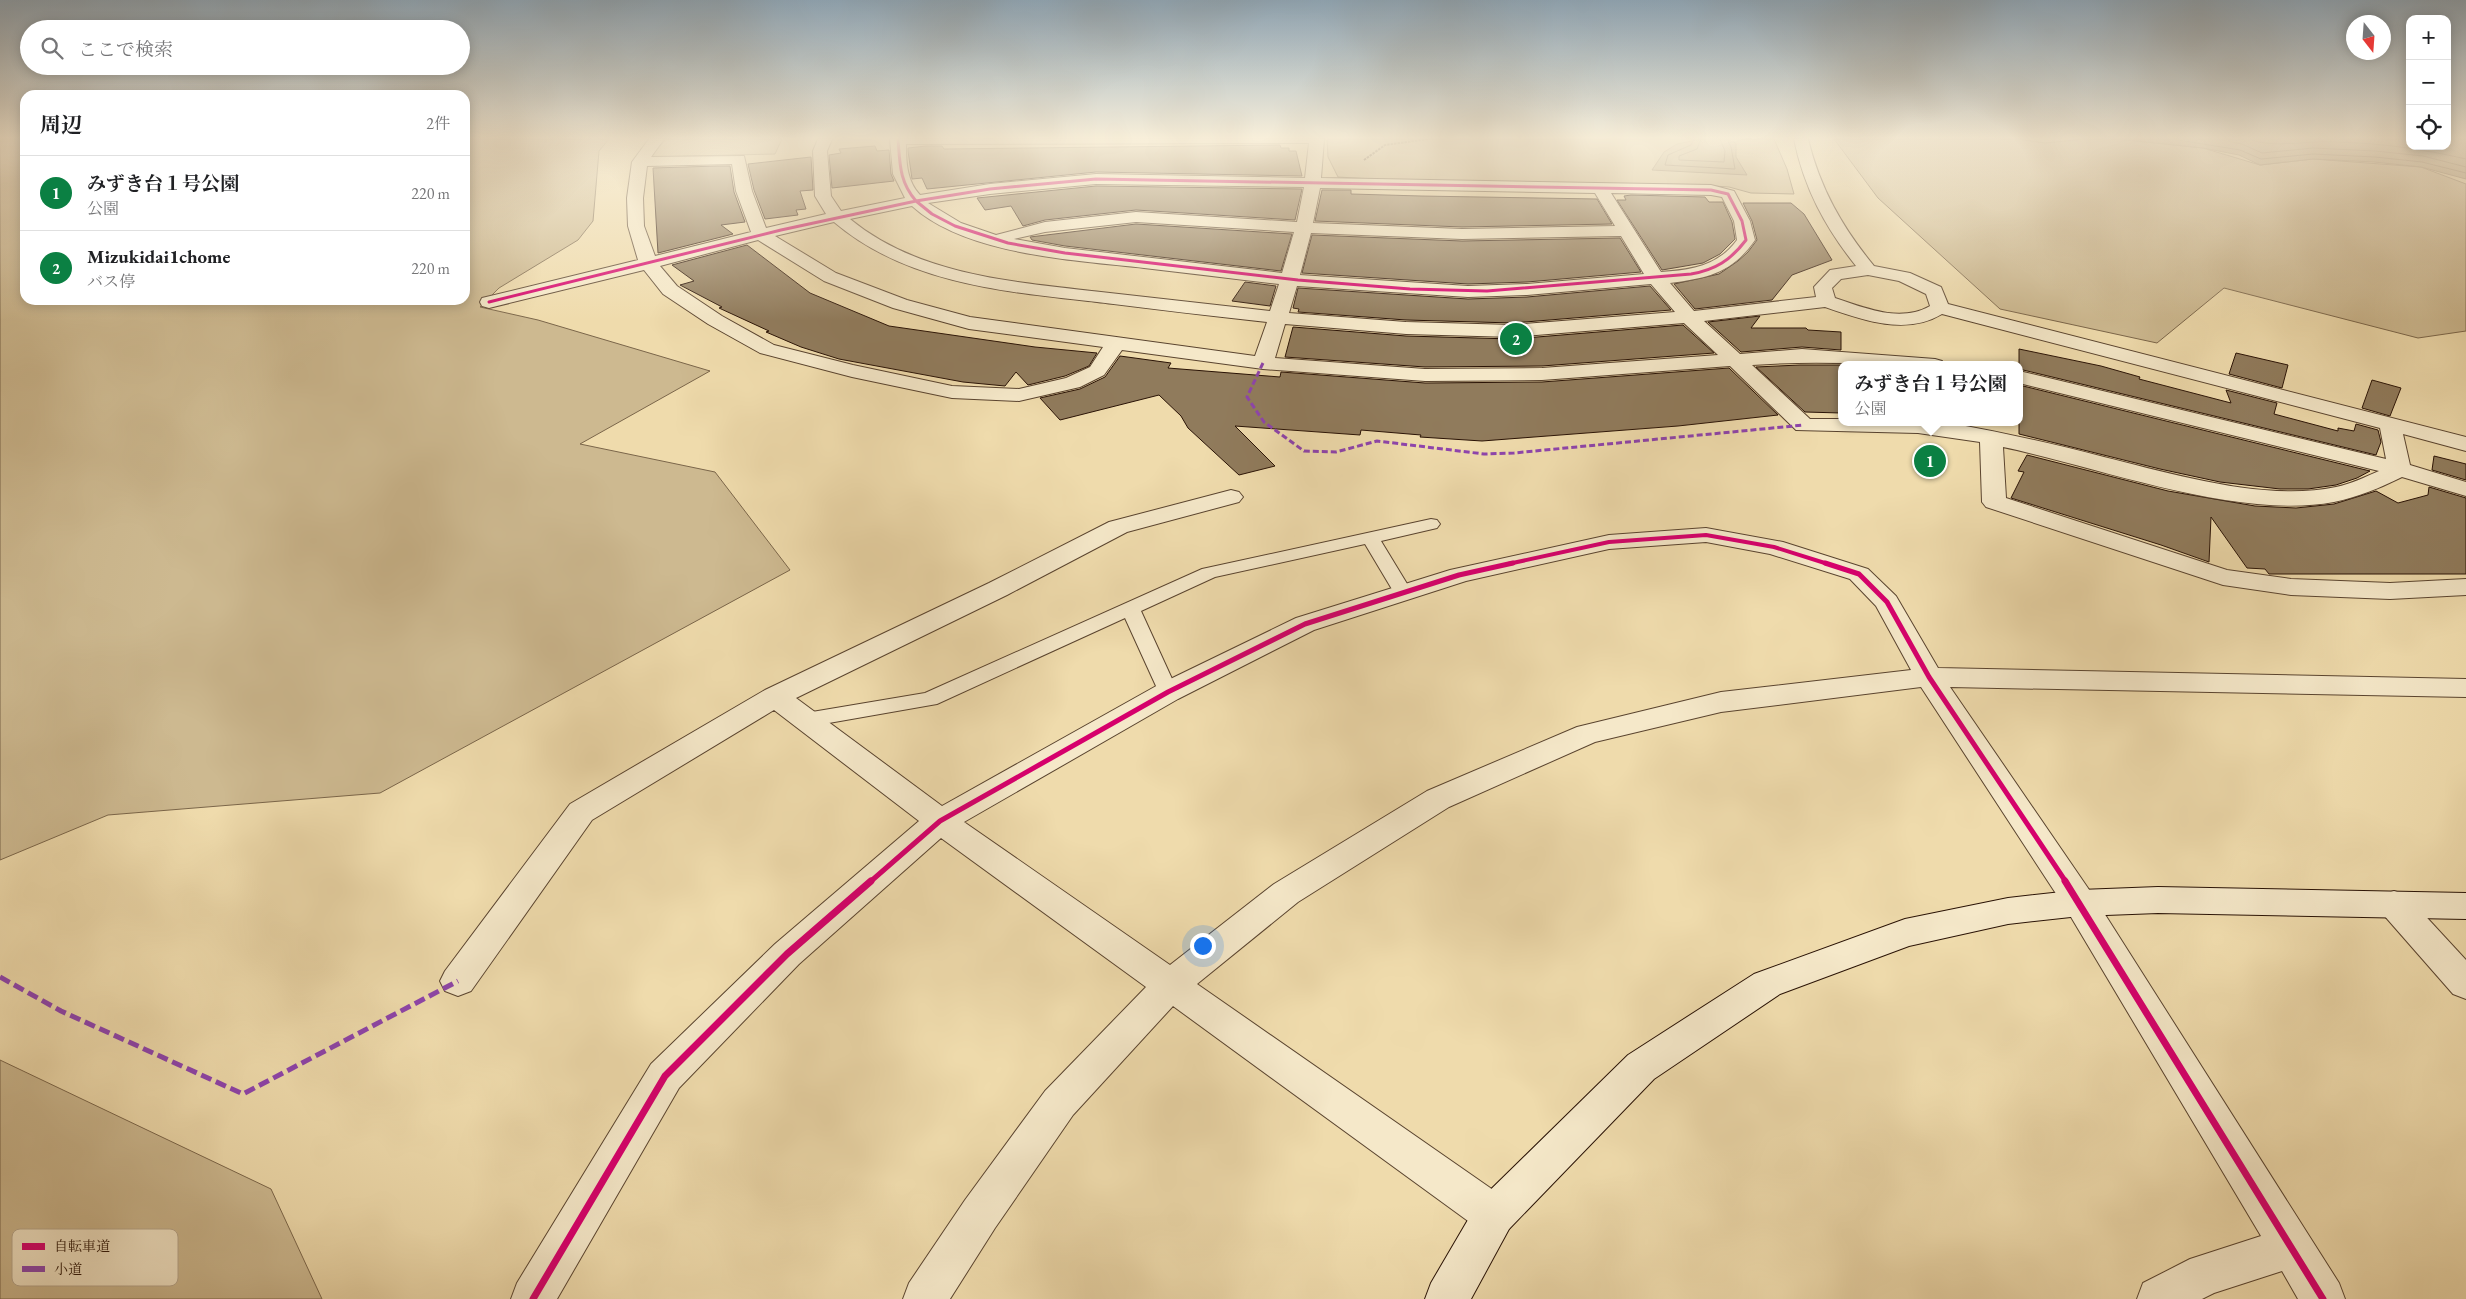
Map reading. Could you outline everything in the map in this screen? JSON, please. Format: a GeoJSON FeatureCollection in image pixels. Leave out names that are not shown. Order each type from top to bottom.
{"type":"FeatureCollection","features":[{"type":"Feature","properties":{"kind":"street"},"geometry":{"type":"LineString","coordinates":[[635,200],[636,226],[648,263],[670,290],[715,320],[767,349],[852,371],[952,392],[1019,395],[1073,383],[1097,371],[1117,342]]}},
{"type":"Feature","properties":{"kind":"street"},"geometry":{"type":"LineString","coordinates":[[747,200],[760,234],[830,277],[900,304],[969,323],[1048,335],[1117,342],[1263,362],[1425,375],[1522,374],[1648,367],[1731,358],[1802,355],[1882,361]]}},
{"type":"Feature","properties":{"kind":"street"},"geometry":{"type":"LineString","coordinates":[[825,200],[836,216],[854,231],[892,254],[946,274],[1031,289],[1278,318],[1406,328],[1513,331],[1689,317],[1826,301],[1888,318],[1920,318],[1940,308],[2390,426],[2466,444]]}},
{"type":"Feature","properties":{"kind":"street"},"geometry":{"type":"LineString","coordinates":[[489,302],[760,234],[916,200],[930,213],[961,229],[993,239],[1053,252],[1288,279],[1450,291],[1527,289],[1704,272],[1734,258],[1746,240],[1742,221],[1731,200]]}},
{"type":"Feature","properties":{"kind":"street"},"geometry":{"type":"LineString","coordinates":[[1263,362],[1304,228],[1310,200]]}},
{"type":"Feature","properties":{"kind":"street"},"geometry":{"type":"LineString","coordinates":[[1607,200],[1655,277],[1689,317],[1804,425],[1838,425]]}},
{"type":"Feature","properties":{"kind":"street"},"geometry":{"type":"LineString","coordinates":[[1821,200],[1840,236],[1868,270]]}},
{"type":"Feature","properties":{"kind":"street"},"geometry":{"type":"LineString","coordinates":[[993,239],[1045,228],[1136,217],[1304,228],[1462,234],[1627,231]]}},
{"type":"Feature","properties":{"kind":"street"},"geometry":{"type":"LineString","coordinates":[[1826,301],[1823,287],[1836,274],[1868,270],[1904,277],[1934,291],[1940,308]]}},
{"type":"Feature","properties":{"kind":"street"},"geometry":{"type":"LineString","coordinates":[[2023,378],[2400,469],[2466,490]]}},
{"type":"Feature","properties":{"kind":"street"},"geometry":{"type":"LineString","coordinates":[[1903,426],[1952,430],[2177,484],[2258,496],[2326,496],[2367,485],[2400,469]]}},
{"type":"Feature","properties":{"kind":"street"},"geometry":{"type":"LineString","coordinates":[[2390,426],[2400,469]]}},
{"type":"Feature","properties":{"kind":"street"},"geometry":{"type":"LineString","coordinates":[[1991,438],[1994,502],[2223,577],[2291,587],[2390,590],[2466,587]]}},
{"type":"Feature","properties":{"kind":"street"},"geometry":{"type":"LineString","coordinates":[[458,981],[581,812],[664,761],[775,697],[998,589],[1118,527],[1231,497]]}},
{"type":"Feature","properties":{"kind":"street"},"geometry":{"type":"LineString","coordinates":[[533,1299],[665,1076],[787,954],[940,821],[1168,692],[1305,624],[1459,575],[1609,542],[1706,534],[1774,547],[1859,574],[1887,602],[1929,677],[2080,903],[2323,1299]]}},
{"type":"Feature","properties":{"kind":"street"},"geometry":{"type":"LineString","coordinates":[[925,1299],[980,1214],[1059,1103],[1171,984],[1286,893],[1438,800],[1587,734],[1721,702],[1929,677],[2466,688]]}},
{"type":"Feature","properties":{"kind":"street"},"geometry":{"type":"LineString","coordinates":[[775,697],[940,821],[1494,1215]]}},
{"type":"Feature","properties":{"kind":"street"},"geometry":{"type":"LineString","coordinates":[[1447,1299],[1494,1215],[1641,1067],[1767,984],[1905,933],[2008,911],[2080,903],[2158,900],[2466,906]]}},
{"type":"Feature","properties":{"kind":"street"},"geometry":{"type":"LineString","coordinates":[[2394,904],[2466,984]]}},
{"type":"Feature","properties":{"kind":"street"},"geometry":{"type":"LineString","coordinates":[[2159,1299],[2205,1274],[2290,1248]]}},
{"type":"Feature","properties":{"kind":"lane"},"geometry":{"type":"LineString","coordinates":[[806,720],[930,699],[1209,573],[1431,524]]}},
{"type":"Feature","properties":{"kind":"lane"},"geometry":{"type":"LineString","coordinates":[[1370,538],[1403,592]]}},
{"type":"Feature","properties":{"kind":"lane"},"geometry":{"type":"LineString","coordinates":[[1130,608],[1168,692]]}},
{"type":"Feature","properties":{"kind":"shaded area"},"geometry":{"type":"Polygon","coordinates":[[[0,200],[20,200],[20,305],[470,305],[470,200],[595,200],[593,221],[578,240],[499,288],[480,307],[538,320],[710,371],[580,444],[715,472],[790,570],[380,793],[108,815],[0,860],[0,200]]]}},
{"type":"Feature","properties":{"kind":"shaded area"},"geometry":{"type":"Polygon","coordinates":[[[1880,200],[2466,200],[2466,331],[2418,338],[2224,288],[2157,343],[2000,309],[1880,200]]]}},
{"type":"Feature","properties":{"kind":"shaded area"},"geometry":{"type":"Polygon","coordinates":[[[0,1060],[271,1189],[322,1299],[0,1299],[0,1060]]]}},
{"type":"Feature","properties":{"kind":"building"},"geometry":{"type":"Polygon","coordinates":[[[655,200],[737,200],[745,222],[721,225],[733,234],[658,253],[655,200]]]}},
{"type":"Feature","properties":{"kind":"building"},"geometry":{"type":"Polygon","coordinates":[[[758,200],[803,200],[806,209],[796,210],[798,215],[765,219],[758,200]]]}},
{"type":"Feature","properties":{"kind":"building"},"geometry":{"type":"Polygon","coordinates":[[[978,200],[1300,200],[1295,220],[1136,210],[1045,220],[1023,226],[1011,206],[985,210],[978,200]]]}},
{"type":"Feature","properties":{"kind":"building"},"geometry":{"type":"Polygon","coordinates":[[[1320,200],[1597,200],[1612,224],[1462,227],[1315,221],[1320,200]]]}},
{"type":"Feature","properties":{"kind":"building"},"geometry":{"type":"Polygon","coordinates":[[[1617,200],[1707,200],[1709,202],[1723,202],[1732,222],[1735,239],[1720,254],[1703,263],[1662,270],[1617,200]]]}},
{"type":"Feature","properties":{"kind":"building"},"geometry":{"type":"Polygon","coordinates":[[[1743,203],[1791,203],[1804,214],[1832,260],[1792,275],[1772,300],[1695,309],[1674,284],[1719,274],[1748,252],[1757,240],[1752,221],[1743,203]]]}},
{"type":"Feature","properties":{"kind":"building"},"geometry":{"type":"Polygon","coordinates":[[[1136,224],[1292,234],[1281,271],[1065,246],[1032,240],[1030,237],[1136,224]]]}},
{"type":"Feature","properties":{"kind":"building"},"geometry":{"type":"Polygon","coordinates":[[[1312,235],[1462,241],[1620,238],[1641,272],[1527,282],[1468,284],[1302,273],[1312,235]]]}},
{"type":"Feature","properties":{"kind":"building"},"geometry":{"type":"Polygon","coordinates":[[[747,245],[810,293],[889,326],[1035,347],[1097,353],[1089,366],[1065,376],[1028,385],[1016,372],[1005,386],[963,382],[839,359],[801,347],[766,332],[769,331],[719,308],[722,307],[680,285],[694,281],[672,265],[747,245]]]}},
{"type":"Feature","properties":{"kind":"building"},"geometry":{"type":"Polygon","coordinates":[[[1245,282],[1276,286],[1270,306],[1232,301],[1245,282]]]}},
{"type":"Feature","properties":{"kind":"building"},"geometry":{"type":"Polygon","coordinates":[[[1650,286],[1671,310],[1513,323],[1406,320],[1298,312],[1299,309],[1293,308],[1298,288],[1468,299],[1527,297],[1650,286]]]}},
{"type":"Feature","properties":{"kind":"building"},"geometry":{"type":"Polygon","coordinates":[[[1760,316],[1751,328],[1806,328],[1808,330],[1841,332],[1841,350],[1802,347],[1741,352],[1708,322],[1760,316]]]}},
{"type":"Feature","properties":{"kind":"building"},"geometry":{"type":"Polygon","coordinates":[[[1683,325],[1714,353],[1542,366],[1425,367],[1285,357],[1293,327],[1406,336],[1513,339],[1683,325]]]}},
{"type":"Feature","properties":{"kind":"building"},"geometry":{"type":"Polygon","coordinates":[[[2019,349],[2101,366],[2140,377],[2139,379],[2231,403],[2226,390],[2277,403],[2274,414],[2338,431],[2338,428],[2354,431],[2356,424],[2378,430],[2381,442],[2376,455],[2023,370],[2023,361],[2019,361],[2019,349]]]}},
{"type":"Feature","properties":{"kind":"building"},"geometry":{"type":"Polygon","coordinates":[[[2236,353],[2288,365],[2282,388],[2229,374],[2236,353]]]}},
{"type":"Feature","properties":{"kind":"building"},"geometry":{"type":"Polygon","coordinates":[[[1120,356],[1171,363],[1168,368],[1280,377],[1281,372],[1425,383],[1542,382],[1729,368],[1778,415],[1678,426],[1482,441],[1420,437],[1421,435],[1361,430],[1360,435],[1235,426],[1275,466],[1239,475],[1188,428],[1181,416],[1159,395],[1060,420],[1040,398],[1080,389],[1105,377],[1120,356]]]}},
{"type":"Feature","properties":{"kind":"building"},"geometry":{"type":"Polygon","coordinates":[[[1838,365],[1838,413],[1805,412],[1756,367],[1838,365]]]}},
{"type":"Feature","properties":{"kind":"building"},"geometry":{"type":"Polygon","coordinates":[[[2372,380],[2401,388],[2390,416],[2362,408],[2372,380]]]}},
{"type":"Feature","properties":{"kind":"building"},"geometry":{"type":"Polygon","coordinates":[[[2023,386],[2370,471],[2357,478],[2336,485],[2308,489],[2280,489],[2220,482],[2019,434],[2019,426],[2023,426],[2023,386]]]}},
{"type":"Feature","properties":{"kind":"building"},"geometry":{"type":"Polygon","coordinates":[[[2027,455],[2168,491],[2255,506],[2296,508],[2334,504],[2376,491],[2398,503],[2428,495],[2429,487],[2466,498],[2466,574],[2269,574],[2265,569],[2247,568],[2211,517],[2209,562],[2011,498],[2024,472],[2018,471],[2027,455]]]}},
{"type":"Feature","properties":{"kind":"building"},"geometry":{"type":"Polygon","coordinates":[[[2434,456],[2466,464],[2466,480],[2432,470],[2434,456]]]}},
{"type":"Feature","properties":{"kind":"marked path"},"geometry":{"type":"LineString","coordinates":[[1263,363],[1247,397],[1264,422],[1289,442],[1304,451],[1336,452],[1377,441],[1484,454],[1514,453],[1804,425]]}},
{"type":"Feature","properties":{"kind":"marked path"},"geometry":{"type":"LineString","coordinates":[[0,977],[61,1011],[243,1094],[458,981]]}},
{"type":"Feature","properties":{"kind":"cycle path"},"geometry":{"type":"LineString","coordinates":[[916,201],[923,200]]}},
{"type":"Feature","properties":{"kind":"cycle path"},"geometry":{"type":"LineString","coordinates":[[916,201],[932,214],[955,226],[980,236],[1036,249],[1260,277],[1335,284],[1448,291],[1487,291],[1667,277],[1703,272],[1717,267],[1728,260],[1746,240],[1742,221],[1731,200]]}},
{"type":"Feature","properties":{"kind":"cycle path"},"geometry":{"type":"LineString","coordinates":[[489,302],[781,230],[916,201]]}},
{"type":"Feature","properties":{"kind":"cycle path"},"geometry":{"type":"LineString","coordinates":[[533,1299],[665,1076],[787,954],[940,821],[1168,692],[1305,624],[1459,575],[1609,542],[1706,535],[1774,547],[1859,574],[1887,602],[1929,677],[2080,903],[2323,1299]]}},
{"type":"Feature","properties":{"kind":"place","name":"Mizukidai1chome"},"geometry":{"type":"Point","coordinates":[1516,339]}},
{"type":"Feature","properties":{"kind":"place","name":"みずき台１号公園"},"geometry":{"type":"Point","coordinates":[1930,461]}}]}
